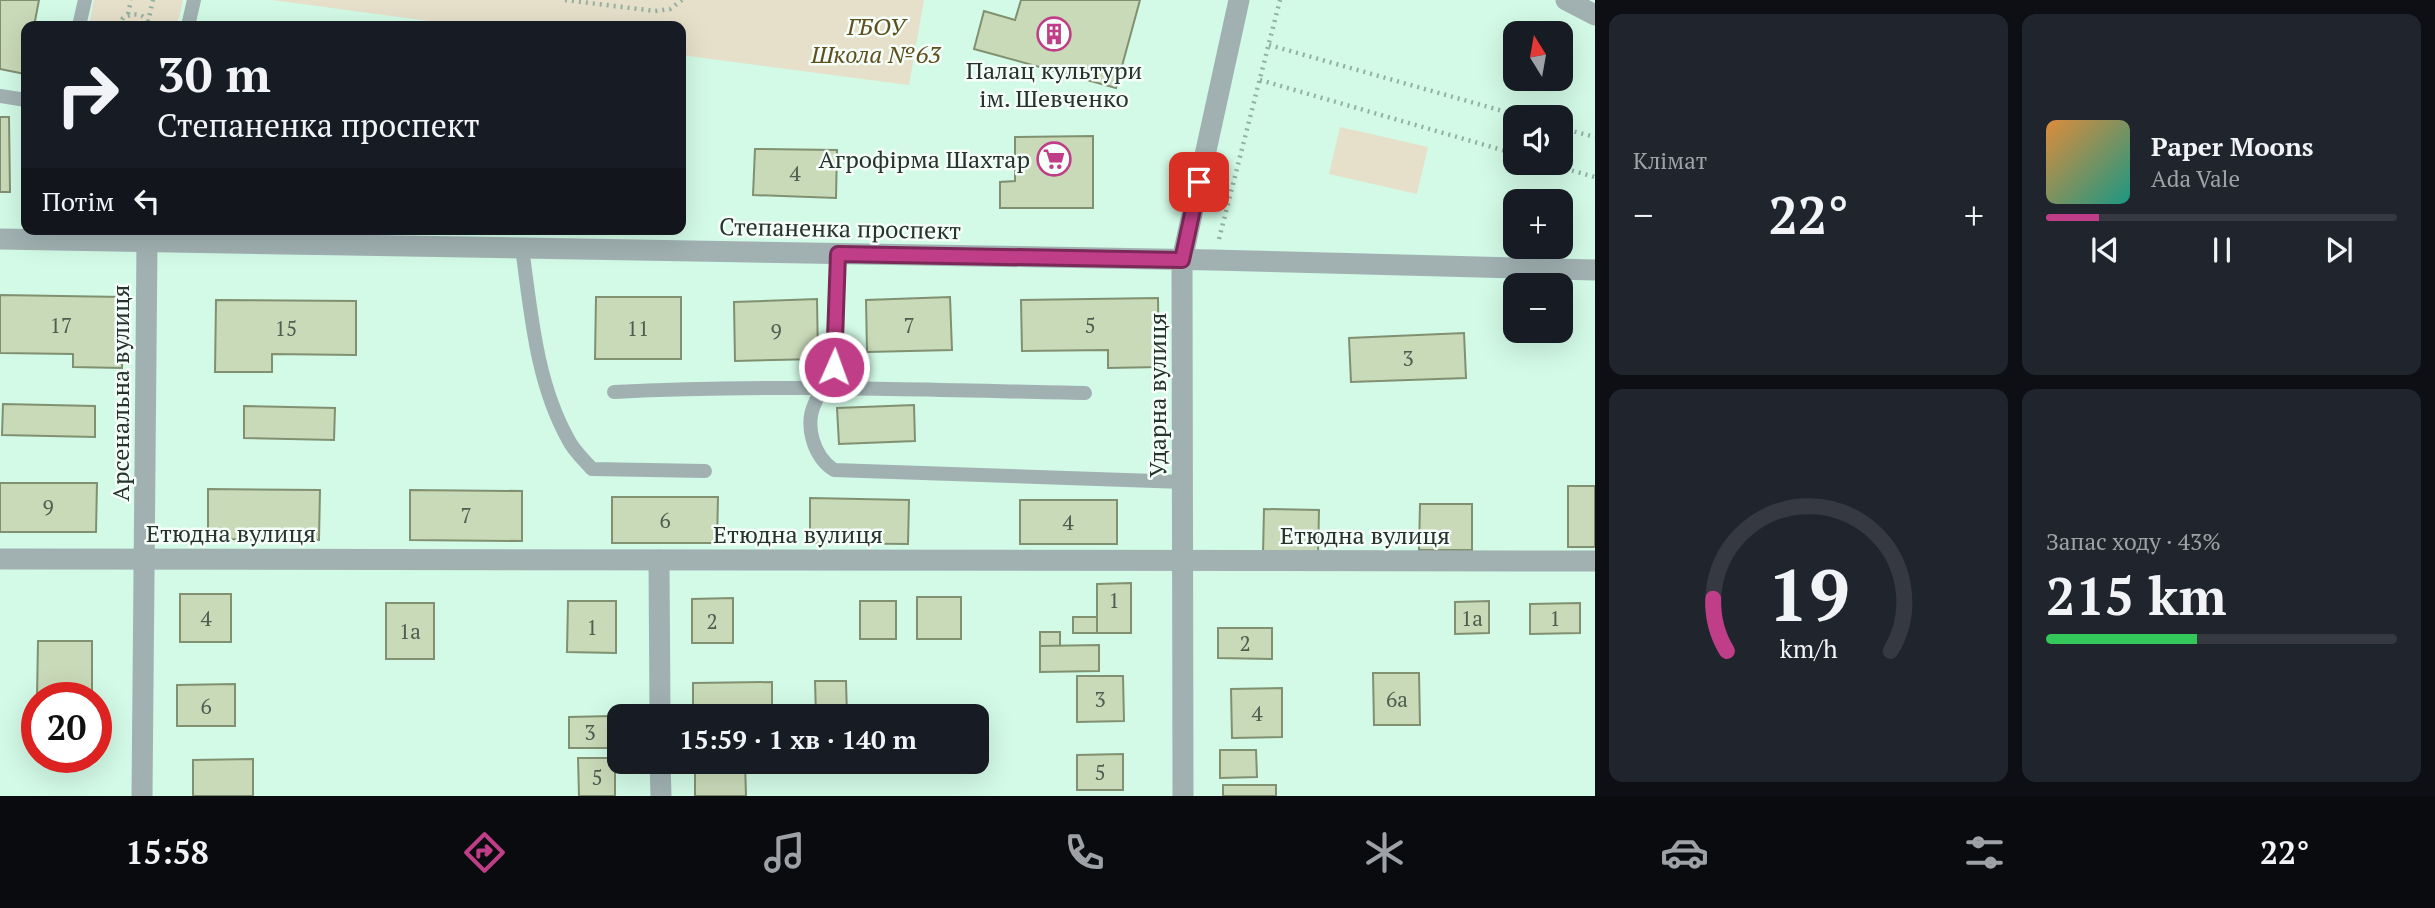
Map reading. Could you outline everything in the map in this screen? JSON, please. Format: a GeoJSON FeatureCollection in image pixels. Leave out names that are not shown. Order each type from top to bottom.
{"type":"FeatureCollection","features":[{"type":"Feature","properties":{"kind":"street","name":"Ударна вулиця"},"geometry":{"type":"LineString","coordinates":[[1182,796],[1182,260],[1238,0]]}},
{"type":"Feature","properties":{"kind":"street"},"geometry":{"type":"LineString","coordinates":[[1566,0],[1595,15]]}},
{"type":"Feature","properties":{"kind":"street","name":"Степаненка проспект"},"geometry":{"type":"LineString","coordinates":[[0,239],[32,235]]}},
{"type":"Feature","properties":{"kind":"street","name":"Степаненка проспект"},"geometry":{"type":"LineString","coordinates":[[94,235],[522,248],[1213,260],[1595,270]]}},
{"type":"Feature","properties":{"kind":"street","name":"Арсенальна вулиця"},"geometry":{"type":"LineString","coordinates":[[142,796],[148,236]]}},
{"type":"Feature","properties":{"kind":"street","name":"Етюдна вулиця"},"geometry":{"type":"LineString","coordinates":[[0,559],[1595,561]]}},
{"type":"Feature","properties":{"kind":"street"},"geometry":{"type":"LineString","coordinates":[[659,560],[660,704]]}},
{"type":"Feature","properties":{"kind":"street"},"geometry":{"type":"LineString","coordinates":[[660,774],[660,796]]}},
{"type":"Feature","properties":{"kind":"lane"},"geometry":{"type":"LineString","coordinates":[[80,21],[85,0]]}},
{"type":"Feature","properties":{"kind":"lane"},"geometry":{"type":"LineString","coordinates":[[189,21],[194,0]]}},
{"type":"Feature","properties":{"kind":"lane"},"geometry":{"type":"LineString","coordinates":[[0,96],[21,99]]}},
{"type":"Feature","properties":{"kind":"lane"},"geometry":{"type":"LineString","coordinates":[[522,248],[533,324],[548,395],[569,442],[576,451],[592,469],[705,471]]}},
{"type":"Feature","properties":{"kind":"lane"},"geometry":{"type":"LineString","coordinates":[[838,254],[834,367],[813,406],[811,431],[815,450],[824,464],[834,470],[1184,481]]}},
{"type":"Feature","properties":{"kind":"lane"},"geometry":{"type":"LineString","coordinates":[[614,391],[822,388],[1085,393]]}},
{"type":"Feature","properties":{"kind":"path"},"geometry":{"type":"LineString","coordinates":[[128,15],[131,0]]}},
{"type":"Feature","properties":{"kind":"path"},"geometry":{"type":"LineString","coordinates":[[150,21],[153,0]]}},
{"type":"Feature","properties":{"kind":"path"},"geometry":{"type":"LineString","coordinates":[[565,0],[655,11],[670,9],[682,0]]}},
{"type":"Feature","properties":{"kind":"path"},"geometry":{"type":"LineString","coordinates":[[1213,260],[1280,0]]}},
{"type":"Feature","properties":{"kind":"path"},"geometry":{"type":"LineString","coordinates":[[122,21],[128,15],[137,14],[144,16],[147,21]]}},
{"type":"Feature","properties":{"kind":"path"},"geometry":{"type":"LineString","coordinates":[[1269,45],[1503,111]]}},
{"type":"Feature","properties":{"kind":"path"},"geometry":{"type":"LineString","coordinates":[[1260,80],[1503,150]]}},
{"type":"Feature","properties":{"kind":"path"},"geometry":{"type":"LineString","coordinates":[[1573,131],[1595,137]]}},
{"type":"Feature","properties":{"kind":"path"},"geometry":{"type":"LineString","coordinates":[[1573,171],[1595,177]]}},
{"type":"Feature","properties":{"kind":"green space"},"geometry":{"type":"Polygon","coordinates":[[[94,0],[183,0],[178,21],[90,21],[94,0]]]}},
{"type":"Feature","properties":{"kind":"green space","name":"ГБОУ Школа №63"},"geometry":{"type":"Polygon","coordinates":[[[272,0],[924,0],[909,85],[686,56],[686,21],[430,21],[272,0]]]}},
{"type":"Feature","properties":{"kind":"green space"},"geometry":{"type":"Polygon","coordinates":[[[1340,127],[1428,147],[1417,194],[1329,174],[1340,127]]]}},
{"type":"Feature","properties":{"kind":"building"},"geometry":{"type":"Polygon","coordinates":[[[0,0],[39,0],[35,21],[21,21],[21,73],[0,69],[0,0]]]}},
{"type":"Feature","properties":{"kind":"building","name":"Палац культури ім. Шевченко"},"geometry":{"type":"Polygon","coordinates":[[[1021,0],[1140,0],[1116,88],[974,49],[984,11],[1015,20],[1021,0]]]}},
{"type":"Feature","properties":{"kind":"building"},"geometry":{"type":"Polygon","coordinates":[[[0,117],[9,117],[10,192],[0,192],[0,117]]]}},
{"type":"Feature","properties":{"kind":"building","name":"Агрофірма Шахтар"},"geometry":{"type":"Polygon","coordinates":[[[1093,136],[1093,208],[1000,208],[1000,182],[1015,181],[1015,137],[1093,136]]]}},
{"type":"Feature","properties":{"kind":"building"},"geometry":{"type":"Polygon","coordinates":[[[755,149],[837,150],[836,198],[753,195],[755,149]]]}},
{"type":"Feature","properties":{"kind":"building"},"geometry":{"type":"Polygon","coordinates":[[[0,295],[123,297],[122,368],[73,367],[73,354],[0,353],[0,295]]]}},
{"type":"Feature","properties":{"kind":"building"},"geometry":{"type":"Polygon","coordinates":[[[596,297],[681,297],[681,359],[595,359],[596,297]]]}},
{"type":"Feature","properties":{"kind":"building"},"geometry":{"type":"Polygon","coordinates":[[[950,297],[952,350],[867,352],[866,300],[950,297]]]}},
{"type":"Feature","properties":{"kind":"building"},"geometry":{"type":"Polygon","coordinates":[[[1158,298],[1159,367],[1108,368],[1108,350],[1022,351],[1021,300],[1158,298]]]}},
{"type":"Feature","properties":{"kind":"building"},"geometry":{"type":"Polygon","coordinates":[[[817,299],[818,359],[735,361],[734,302],[817,299]]]}},
{"type":"Feature","properties":{"kind":"building"},"geometry":{"type":"Polygon","coordinates":[[[216,300],[356,301],[356,355],[272,354],[272,372],[215,372],[216,300]]]}},
{"type":"Feature","properties":{"kind":"building"},"geometry":{"type":"Polygon","coordinates":[[[1464,333],[1466,378],[1351,382],[1349,338],[1464,333]]]}},
{"type":"Feature","properties":{"kind":"building"},"geometry":{"type":"Polygon","coordinates":[[[3,404],[95,406],[95,437],[2,435],[3,404]]]}},
{"type":"Feature","properties":{"kind":"building"},"geometry":{"type":"Polygon","coordinates":[[[914,405],[915,441],[839,444],[837,408],[914,405]]]}},
{"type":"Feature","properties":{"kind":"building"},"geometry":{"type":"Polygon","coordinates":[[[244,406],[335,408],[334,440],[244,438],[244,406]]]}},
{"type":"Feature","properties":{"kind":"building"},"geometry":{"type":"Polygon","coordinates":[[[0,483],[97,483],[96,532],[0,532],[0,483]]]}},
{"type":"Feature","properties":{"kind":"building"},"geometry":{"type":"Polygon","coordinates":[[[1568,486],[1595,486],[1595,547],[1568,547],[1568,486]]]}},
{"type":"Feature","properties":{"kind":"building"},"geometry":{"type":"Polygon","coordinates":[[[208,489],[320,490],[319,540],[208,539],[208,489]]]}},
{"type":"Feature","properties":{"kind":"building"},"geometry":{"type":"Polygon","coordinates":[[[410,490],[522,491],[522,541],[410,540],[410,490]]]}},
{"type":"Feature","properties":{"kind":"building"},"geometry":{"type":"Polygon","coordinates":[[[612,497],[718,497],[717,543],[612,543],[612,497]]]}},
{"type":"Feature","properties":{"kind":"building"},"geometry":{"type":"Polygon","coordinates":[[[810,498],[909,500],[908,544],[810,543],[810,498]]]}},
{"type":"Feature","properties":{"kind":"building"},"geometry":{"type":"Polygon","coordinates":[[[1020,500],[1117,500],[1117,544],[1020,544],[1020,500]]]}},
{"type":"Feature","properties":{"kind":"building"},"geometry":{"type":"Polygon","coordinates":[[[1420,504],[1472,504],[1472,550],[1419,550],[1420,504]]]}},
{"type":"Feature","properties":{"kind":"building"},"geometry":{"type":"Polygon","coordinates":[[[1264,509],[1319,510],[1318,555],[1263,554],[1264,509]]]}},
{"type":"Feature","properties":{"kind":"building"},"geometry":{"type":"Polygon","coordinates":[[[1131,583],[1131,633],[1097,633],[1097,584],[1131,583]]]}},
{"type":"Feature","properties":{"kind":"building"},"geometry":{"type":"Polygon","coordinates":[[[180,594],[231,594],[231,642],[180,642],[180,594]]]}},
{"type":"Feature","properties":{"kind":"building"},"geometry":{"type":"Polygon","coordinates":[[[917,597],[961,597],[961,639],[917,639],[917,597]]]}},
{"type":"Feature","properties":{"kind":"building"},"geometry":{"type":"Polygon","coordinates":[[[733,598],[733,643],[692,643],[692,599],[733,598]]]}},
{"type":"Feature","properties":{"kind":"building"},"geometry":{"type":"Polygon","coordinates":[[[568,601],[616,601],[616,653],[567,652],[568,601]]]}},
{"type":"Feature","properties":{"kind":"building"},"geometry":{"type":"Polygon","coordinates":[[[860,601],[896,601],[896,639],[860,639],[860,601]]]}},
{"type":"Feature","properties":{"kind":"building"},"geometry":{"type":"Polygon","coordinates":[[[1489,601],[1489,633],[1455,634],[1455,602],[1489,601]]]}},
{"type":"Feature","properties":{"kind":"building"},"geometry":{"type":"Polygon","coordinates":[[[386,603],[434,603],[434,659],[386,659],[386,603]]]}},
{"type":"Feature","properties":{"kind":"building"},"geometry":{"type":"Polygon","coordinates":[[[1580,603],[1580,633],[1530,634],[1530,604],[1580,603]]]}},
{"type":"Feature","properties":{"kind":"building"},"geometry":{"type":"Polygon","coordinates":[[[1073,617],[1097,617],[1097,633],[1073,633],[1073,617]]]}},
{"type":"Feature","properties":{"kind":"building"},"geometry":{"type":"Polygon","coordinates":[[[1218,628],[1272,628],[1272,659],[1218,658],[1218,628]]]}},
{"type":"Feature","properties":{"kind":"building"},"geometry":{"type":"Polygon","coordinates":[[[1040,632],[1060,632],[1060,646],[1040,646],[1040,632]]]}},
{"type":"Feature","properties":{"kind":"building"},"geometry":{"type":"Polygon","coordinates":[[[38,641],[92,641],[92,682],[37,682],[38,641]]]}},
{"type":"Feature","properties":{"kind":"building"},"geometry":{"type":"Polygon","coordinates":[[[1099,645],[1099,671],[1040,672],[1040,646],[1099,645]]]}},
{"type":"Feature","properties":{"kind":"building"},"geometry":{"type":"Polygon","coordinates":[[[1373,673],[1419,673],[1420,725],[1374,725],[1373,673]]]}},
{"type":"Feature","properties":{"kind":"building"},"geometry":{"type":"Polygon","coordinates":[[[1077,676],[1123,676],[1124,721],[1077,722],[1077,676]]]}},
{"type":"Feature","properties":{"kind":"building"},"geometry":{"type":"Polygon","coordinates":[[[815,681],[846,681],[847,704],[816,704],[815,681]]]}},
{"type":"Feature","properties":{"kind":"building"},"geometry":{"type":"Polygon","coordinates":[[[772,682],[772,704],[693,704],[693,683],[772,682]]]}},
{"type":"Feature","properties":{"kind":"building"},"geometry":{"type":"Polygon","coordinates":[[[235,684],[235,726],[177,726],[177,685],[235,684]]]}},
{"type":"Feature","properties":{"kind":"building"},"geometry":{"type":"Polygon","coordinates":[[[1282,688],[1282,737],[1232,738],[1231,689],[1282,688]]]}},
{"type":"Feature","properties":{"kind":"building"},"geometry":{"type":"Polygon","coordinates":[[[607,716],[607,748],[569,748],[569,717],[607,716]]]}},
{"type":"Feature","properties":{"kind":"building"},"geometry":{"type":"Polygon","coordinates":[[[1220,750],[1256,750],[1257,777],[1220,778],[1220,750]]]}},
{"type":"Feature","properties":{"kind":"building"},"geometry":{"type":"Polygon","coordinates":[[[1123,754],[1123,790],[1077,790],[1077,755],[1123,754]]]}},
{"type":"Feature","properties":{"kind":"building"},"geometry":{"type":"Polygon","coordinates":[[[578,758],[607,758],[607,774],[615,774],[615,796],[579,796],[578,758]]]}},
{"type":"Feature","properties":{"kind":"building"},"geometry":{"type":"Polygon","coordinates":[[[253,759],[253,796],[193,796],[193,760],[253,759]]]}},
{"type":"Feature","properties":{"kind":"building"},"geometry":{"type":"Polygon","coordinates":[[[695,774],[745,774],[746,796],[695,796],[695,774]]]}},
{"type":"Feature","properties":{"kind":"building"},"geometry":{"type":"Polygon","coordinates":[[[1223,785],[1276,785],[1276,796],[1223,796],[1223,785]]]}},
{"type":"Feature","properties":{"kind":"place","name":"Палац культури ім. Шевченко"},"geometry":{"type":"Point","coordinates":[1054,34]}},
{"type":"Feature","properties":{"kind":"place","name":"Агрофірма Шахтар"},"geometry":{"type":"Point","coordinates":[1054,159]}},
{"type":"Feature","properties":{"kind":"route"},"geometry":{"type":"LineString","coordinates":[[834,367],[838,254],[1182,260],[1199,182]]}}]}
